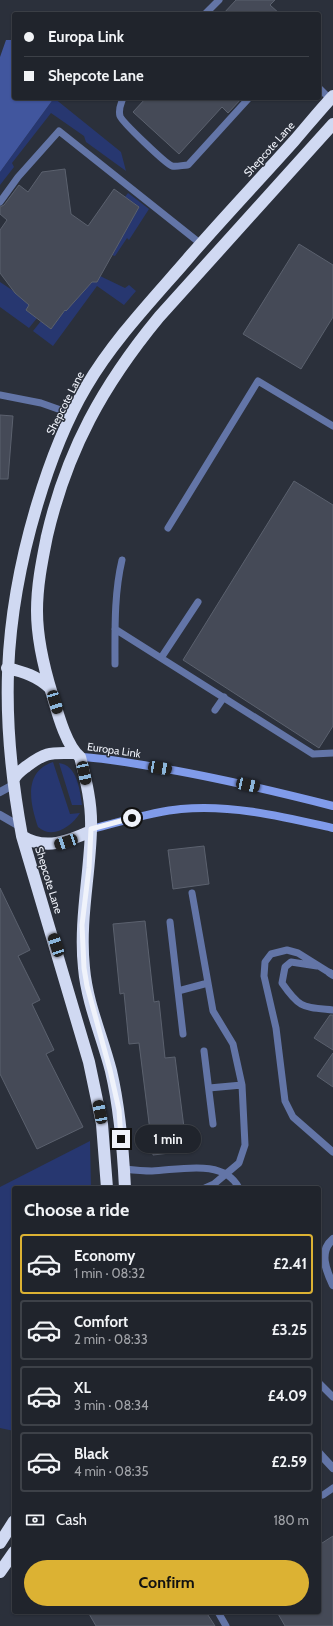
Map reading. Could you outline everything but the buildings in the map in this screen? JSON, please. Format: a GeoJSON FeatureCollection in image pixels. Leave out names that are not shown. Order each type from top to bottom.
{"type":"FeatureCollection","features":[{"type":"Feature","properties":{"kind":"highway","name":"Shepcote Lane"},"geometry":{"type":"LineString","coordinates":[[107,1186],[102,1124],[89,1062],[21,832],[8,751],[3,667],[12,613],[28,538],[46,474],[72,414],[86,387],[107,356],[146,307],[332,99]]}},
{"type":"Feature","properties":{"kind":"highway"},"geometry":{"type":"LineString","coordinates":[[125,1186],[119,1110],[110,1070],[87,986],[83,949],[82,925],[89,868],[91,830],[90,799],[77,755],[59,717],[50,688],[41,647],[37,612],[39,577],[54,507],[75,447],[112,380],[132,350],[159,317],[328,136],[333,124]]}},
{"type":"Feature","properties":{"kind":"highway"},"geometry":{"type":"LineString","coordinates":[[28,538],[46,542]]}},
{"type":"Feature","properties":{"kind":"highway"},"geometry":{"type":"LineString","coordinates":[[3,667],[25,672],[39,678],[50,688]]}},
{"type":"Feature","properties":{"kind":"highway"},"geometry":{"type":"LineString","coordinates":[[14,782],[17,774],[41,755],[47,753],[77,755]]}},
{"type":"Feature","properties":{"kind":"highway","name":"Shepcote Lane"},"geometry":{"type":"LineString","coordinates":[[21,832],[35,842],[57,844],[91,830]]}},
{"type":"Feature","properties":{"kind":"highway"},"geometry":{"type":"LineString","coordinates":[[83,1038],[99,1032]]}},
{"type":"Feature","properties":{"kind":"highway"},"geometry":{"type":"LineString","coordinates":[[108,1186],[113,1176],[124,1169]]}},
{"type":"Feature","properties":{"kind":"highway"},"geometry":{"type":"LineString","coordinates":[[0,1543],[12,1524]]}},
{"type":"Feature","properties":{"kind":"highway"},"geometry":{"type":"LineString","coordinates":[[0,1572],[12,1555]]}},
{"type":"Feature","properties":{"kind":"street","name":"Europa Link"},"geometry":{"type":"LineString","coordinates":[[77,755],[197,774],[262,788],[333,806]]}},
{"type":"Feature","properties":{"kind":"street"},"geometry":{"type":"LineString","coordinates":[[0,792],[14,782]]}},
{"type":"Feature","properties":{"kind":"street"},"geometry":{"type":"LineString","coordinates":[[91,830],[151,814],[182,809],[203,808],[276,815],[333,828]]}},
{"type":"Feature","properties":{"kind":"street"},"geometry":{"type":"LineString","coordinates":[[0,815],[21,832]]}},
{"type":"Feature","properties":{"kind":"street"},"geometry":{"type":"LineString","coordinates":[[333,1239],[323,1256],[325,1268],[333,1285]]}},
{"type":"Feature","properties":{"kind":"street"},"geometry":{"type":"LineString","coordinates":[[321,1455],[333,1468]]}},
{"type":"Feature","properties":{"kind":"lane"},"geometry":{"type":"LineString","coordinates":[[207,12],[219,0]]}},
{"type":"Feature","properties":{"kind":"lane"},"geometry":{"type":"LineString","coordinates":[[321,90],[332,99]]}},
{"type":"Feature","properties":{"kind":"lane"},"geometry":{"type":"LineString","coordinates":[[122,100],[119,107],[120,118],[170,166],[188,165],[247,100]]}},
{"type":"Feature","properties":{"kind":"lane"},"geometry":{"type":"LineString","coordinates":[[0,202],[18,177],[59,132],[201,244]]}},
{"type":"Feature","properties":{"kind":"lane"},"geometry":{"type":"LineString","coordinates":[[168,528],[258,381],[333,426]]}},
{"type":"Feature","properties":{"kind":"lane"},"geometry":{"type":"LineString","coordinates":[[0,395],[41,403],[72,414]]}},
{"type":"Feature","properties":{"kind":"lane"},"geometry":{"type":"LineString","coordinates":[[115,664],[114,628],[118,578],[122,560]]}},
{"type":"Feature","properties":{"kind":"lane"},"geometry":{"type":"LineString","coordinates":[[161,658],[198,602]]}},
{"type":"Feature","properties":{"kind":"lane"},"geometry":{"type":"LineString","coordinates":[[114,628],[314,754],[333,753]]}},
{"type":"Feature","properties":{"kind":"lane"},"geometry":{"type":"LineString","coordinates":[[215,710],[224,697]]}},
{"type":"Feature","properties":{"kind":"lane"},"geometry":{"type":"LineString","coordinates":[[192,892],[214,1011],[233,1044],[242,1085],[245,1145],[239,1163],[210,1186]]}},
{"type":"Feature","properties":{"kind":"lane"},"geometry":{"type":"LineString","coordinates":[[170,922],[183,1034]]}},
{"type":"Feature","properties":{"kind":"lane"},"geometry":{"type":"LineString","coordinates":[[329,972],[298,953],[287,950],[271,954],[265,962],[264,976],[276,1028],[285,1101],[293,1117],[333,1152]]}},
{"type":"Feature","properties":{"kind":"lane"},"geometry":{"type":"LineString","coordinates":[[329,972],[292,962],[285,967],[282,982],[293,999],[303,1007],[333,1010]]}},
{"type":"Feature","properties":{"kind":"lane"},"geometry":{"type":"LineString","coordinates":[[178,991],[208,983]]}},
{"type":"Feature","properties":{"kind":"lane"},"geometry":{"type":"LineString","coordinates":[[204,1051],[212,1124]]}},
{"type":"Feature","properties":{"kind":"lane"},"geometry":{"type":"LineString","coordinates":[[209,1088],[242,1085]]}},
{"type":"Feature","properties":{"kind":"lane"},"geometry":{"type":"LineString","coordinates":[[124,1169],[151,1171],[203,1168],[225,1174],[238,1186]]}},
{"type":"Feature","properties":{"kind":"lane"},"geometry":{"type":"LineString","coordinates":[[321,1385],[333,1397]]}},
{"type":"Feature","properties":{"kind":"lane"},"geometry":{"type":"LineString","coordinates":[[323,1495],[333,1488]]}},
{"type":"Feature","properties":{"kind":"lane"},"geometry":{"type":"LineString","coordinates":[[219,1614],[226,1626]]}},
{"type":"Feature","properties":{"kind":"shaded area"},"geometry":{"type":"Polygon","coordinates":[[[6,40],[12,40],[12,100],[53,100],[0,172],[0,57],[6,40]]]}},
{"type":"Feature","properties":{"kind":"shaded area"},"geometry":{"type":"Polygon","coordinates":[[[53,100],[56,100],[121,152],[126,171],[86,142],[84,136],[51,113],[12,163],[14,167],[0,185],[0,172],[53,100]]]}},
{"type":"Feature","properties":{"kind":"shaded area"},"geometry":{"type":"Polygon","coordinates":[[[128,193],[149,209],[129,240],[127,238],[115,256],[112,255],[139,207],[125,197],[128,193]]]}},
{"type":"Feature","properties":{"kind":"shaded area"},"geometry":{"type":"Polygon","coordinates":[[[100,276],[125,288],[129,285],[136,291],[124,305],[97,286],[53,346],[33,331],[41,321],[51,329],[65,310],[66,311],[92,282],[97,282],[100,276]]]}},
{"type":"Feature","properties":{"kind":"shaded area"},"geometry":{"type":"Polygon","coordinates":[[[0,282],[29,305],[26,310],[37,318],[29,328],[0,307],[0,282]]]}},
{"type":"Feature","properties":{"kind":"shaded area"},"geometry":{"type":"Polygon","coordinates":[[[53,762],[70,814],[80,813],[77,818],[67,827],[56,832],[50,832],[44,831],[38,827],[31,799],[31,789],[37,773],[43,767],[53,762]]]}},
{"type":"Feature","properties":{"kind":"shaded area"},"geometry":{"type":"Polygon","coordinates":[[[59,763],[70,768],[74,773],[79,786],[82,805],[72,805],[59,763]]]}},
{"type":"Feature","properties":{"kind":"shaded area"},"geometry":{"type":"Polygon","coordinates":[[[90,1141],[91,1186],[12,1186],[12,1431],[0,1428],[0,1187],[90,1141]]]}},
{"type":"Feature","properties":{"kind":"route"},"geometry":{"type":"LineString","coordinates":[[121,1139],[119,1110],[110,1070],[87,986],[84,968],[82,925],[89,868],[91,829],[132,818]]}}]}
